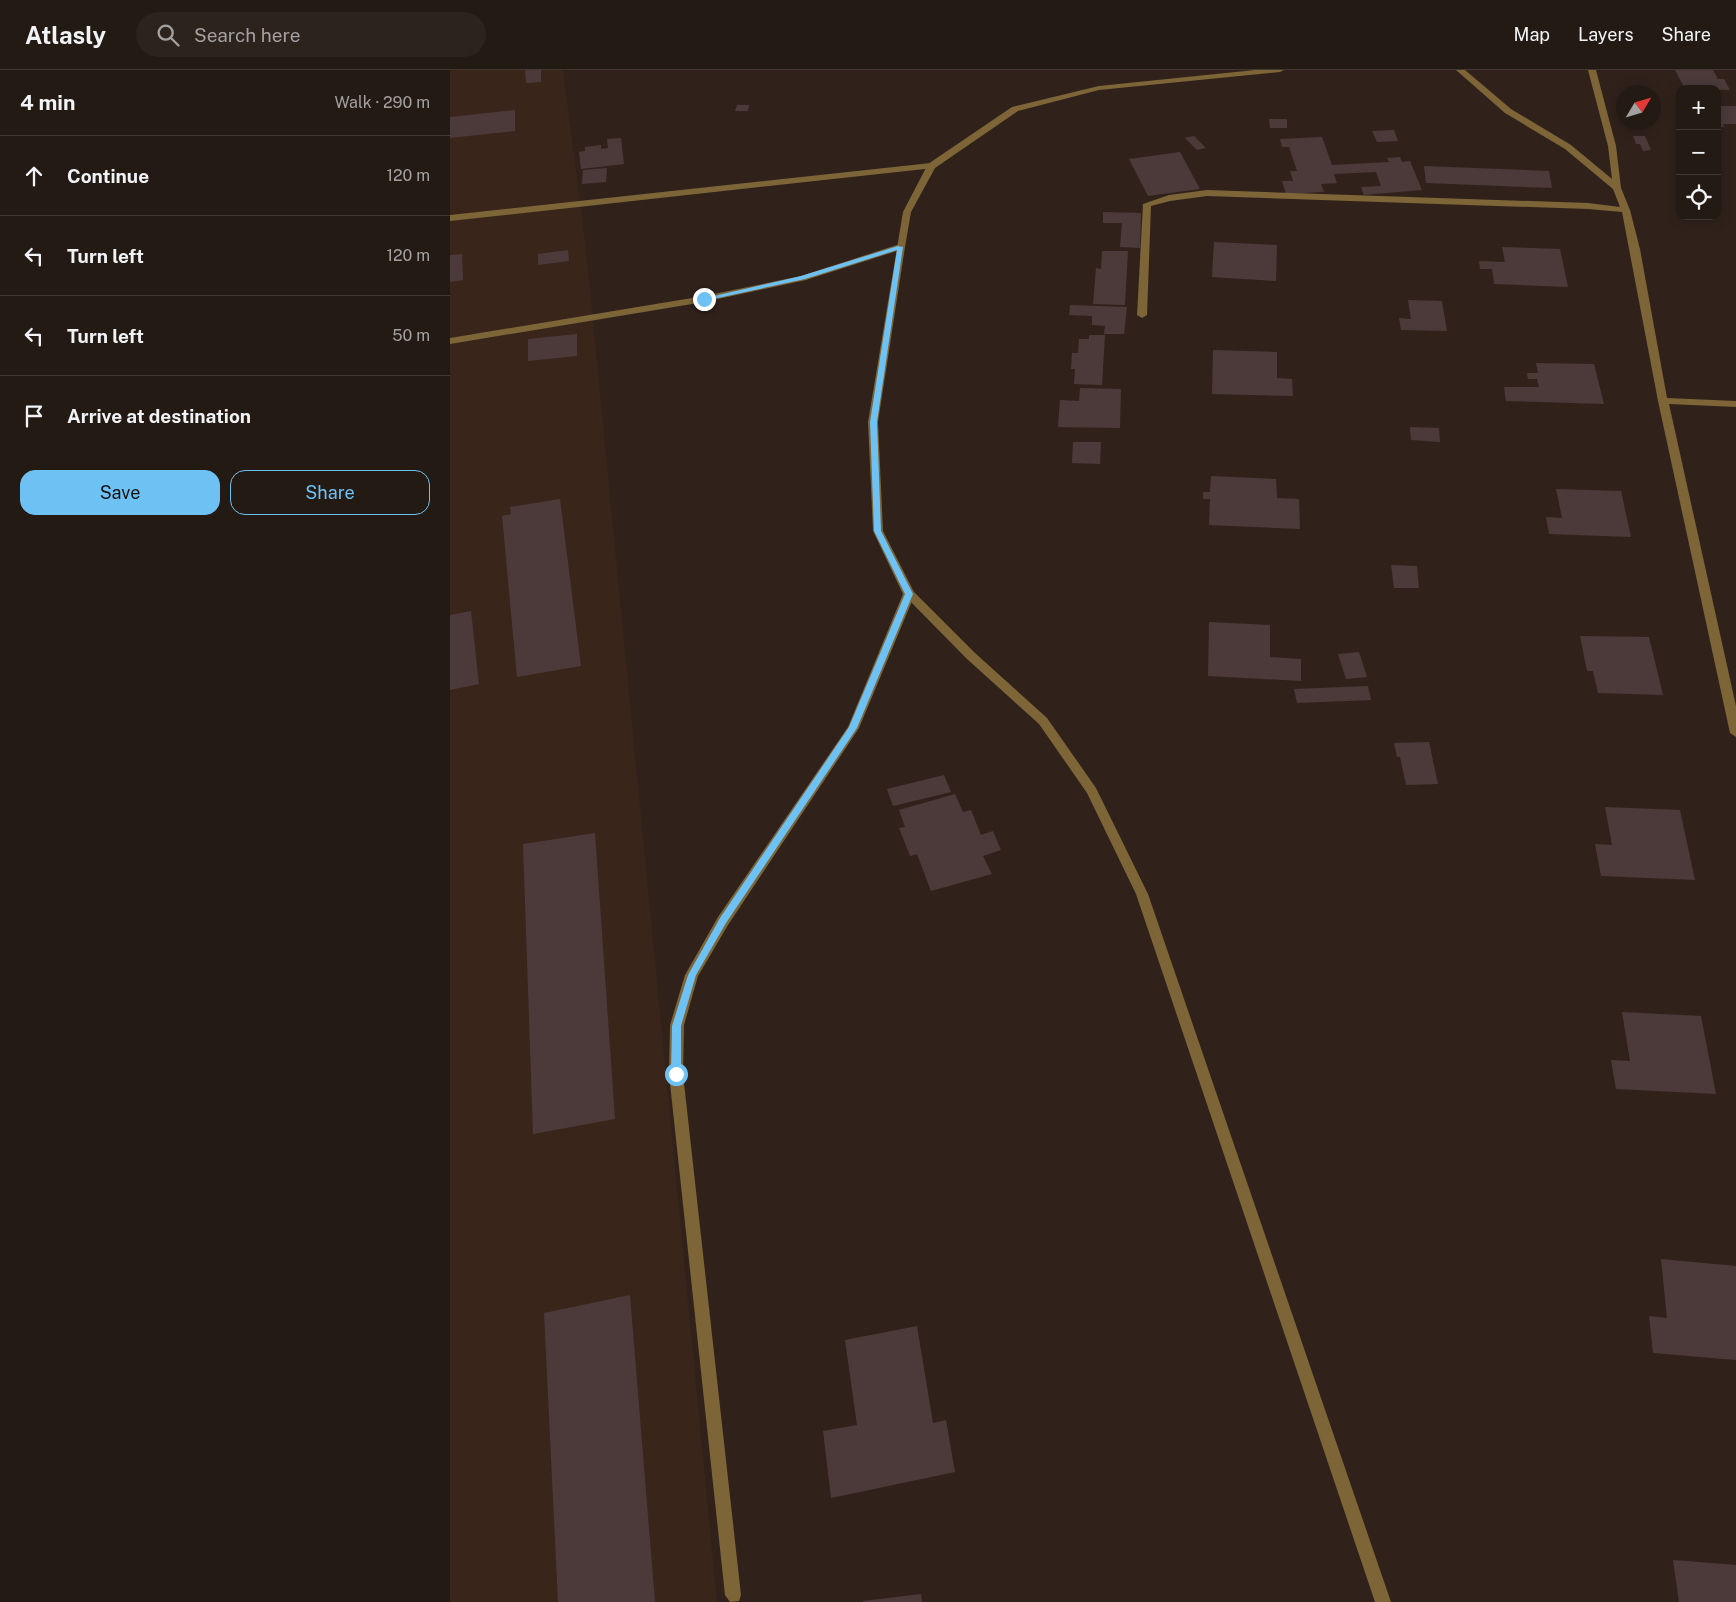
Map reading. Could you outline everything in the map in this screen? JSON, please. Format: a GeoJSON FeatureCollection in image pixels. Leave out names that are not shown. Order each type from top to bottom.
{"type":"FeatureCollection","features":[{"type":"Feature","properties":{"kind":"street"},"geometry":{"type":"LineString","coordinates":[[450,218],[931,166],[1015,109],[1099,88],[1280,70]]}},
{"type":"Feature","properties":{"kind":"street"},"geometry":{"type":"LineString","coordinates":[[1460,70],[1508,111],[1568,147],[1617,188]]}},
{"type":"Feature","properties":{"kind":"street"},"geometry":{"type":"LineString","coordinates":[[1592,70],[1612,146],[1617,188],[1626,210],[1635,249],[1663,401],[1736,733]]}},
{"type":"Feature","properties":{"kind":"street"},"geometry":{"type":"LineString","coordinates":[[931,166],[907,212],[873,422],[878,531],[909,594],[971,656],[1043,721],[1092,791],[1142,894],[1382,1602]]}},
{"type":"Feature","properties":{"kind":"street"},"geometry":{"type":"LineString","coordinates":[[1142,316],[1147,204],[1169,198],[1217,193],[1588,206],[1626,210]]}},
{"type":"Feature","properties":{"kind":"street"},"geometry":{"type":"LineString","coordinates":[[450,341],[704,299],[803,278],[900,247]]}},
{"type":"Feature","properties":{"kind":"street"},"geometry":{"type":"LineString","coordinates":[[1663,401],[1736,404]]}},
{"type":"Feature","properties":{"kind":"street"},"geometry":{"type":"LineString","coordinates":[[733,1594],[676,1074],[677,1026],[692,975],[723,921],[853,728],[909,594]]}},
{"type":"Feature","properties":{"kind":"street"},"geometry":{"type":"LineString","coordinates":[[1724,676],[1736,681]]}},
{"type":"Feature","properties":{"kind":"shaded area"},"geometry":{"type":"Polygon","coordinates":[[[450,70],[563,70],[586,250],[717,1602],[450,1602],[450,70]]]}},
{"type":"Feature","properties":{"kind":"building"},"geometry":{"type":"Polygon","coordinates":[[[525,70],[541,70],[541,82],[526,83],[525,70]]]}},
{"type":"Feature","properties":{"kind":"building"},"geometry":{"type":"Polygon","coordinates":[[[1675,70],[1713,70],[1718,79],[1724,79],[1730,90],[1721,90],[1721,85],[1683,85],[1675,70]]]}},
{"type":"Feature","properties":{"kind":"building"},"geometry":{"type":"Polygon","coordinates":[[[737,105],[749,105],[748,111],[735,111],[737,105]]]}},
{"type":"Feature","properties":{"kind":"building"},"geometry":{"type":"Polygon","coordinates":[[[1721,106],[1736,106],[1736,124],[1723,124],[1724,127],[1721,127],[1721,106]]]}},
{"type":"Feature","properties":{"kind":"building"},"geometry":{"type":"Polygon","coordinates":[[[515,110],[515,131],[450,138],[450,117],[515,110]]]}},
{"type":"Feature","properties":{"kind":"building"},"geometry":{"type":"Polygon","coordinates":[[[1269,119],[1287,119],[1287,128],[1270,128],[1269,119]]]}},
{"type":"Feature","properties":{"kind":"building"},"geometry":{"type":"Polygon","coordinates":[[[1394,130],[1398,141],[1377,142],[1372,131],[1394,130]]]}},
{"type":"Feature","properties":{"kind":"building"},"geometry":{"type":"Polygon","coordinates":[[[1194,136],[1206,148],[1197,150],[1185,138],[1194,136]]]}},
{"type":"Feature","properties":{"kind":"building"},"geometry":{"type":"Polygon","coordinates":[[[1633,136],[1645,136],[1651,150],[1643,151],[1640,144],[1636,144],[1633,136]]]}},
{"type":"Feature","properties":{"kind":"building"},"geometry":{"type":"Polygon","coordinates":[[[1322,137],[1332,165],[1389,162],[1387,158],[1400,157],[1402,162],[1410,161],[1422,190],[1364,195],[1361,187],[1381,186],[1376,172],[1334,174],[1337,183],[1321,184],[1324,192],[1286,194],[1282,181],[1293,181],[1290,171],[1297,171],[1289,147],[1282,147],[1280,139],[1322,137]]]}},
{"type":"Feature","properties":{"kind":"building"},"geometry":{"type":"Polygon","coordinates":[[[621,138],[624,164],[581,169],[579,152],[585,151],[585,147],[601,145],[601,149],[608,148],[607,139],[621,138]]]}},
{"type":"Feature","properties":{"kind":"building"},"geometry":{"type":"Polygon","coordinates":[[[1180,152],[1200,189],[1148,196],[1129,159],[1180,152]]]}},
{"type":"Feature","properties":{"kind":"building"},"geometry":{"type":"Polygon","coordinates":[[[1424,166],[1549,171],[1552,188],[1426,183],[1424,166]]]}},
{"type":"Feature","properties":{"kind":"building"},"geometry":{"type":"Polygon","coordinates":[[[607,168],[606,182],[582,184],[583,170],[607,168]]]}},
{"type":"Feature","properties":{"kind":"building"},"geometry":{"type":"Polygon","coordinates":[[[1103,212],[1141,213],[1140,248],[1120,247],[1122,223],[1103,223],[1103,212]]]}},
{"type":"Feature","properties":{"kind":"building"},"geometry":{"type":"Polygon","coordinates":[[[1214,242],[1277,245],[1276,281],[1212,277],[1214,242]]]}},
{"type":"Feature","properties":{"kind":"building"},"geometry":{"type":"Polygon","coordinates":[[[1502,247],[1560,249],[1568,287],[1494,284],[1492,269],[1480,269],[1479,261],[1505,262],[1502,247]]]}},
{"type":"Feature","properties":{"kind":"building"},"geometry":{"type":"Polygon","coordinates":[[[568,250],[569,261],[538,265],[538,254],[568,250]]]}},
{"type":"Feature","properties":{"kind":"building"},"geometry":{"type":"Polygon","coordinates":[[[1102,251],[1128,251],[1125,305],[1093,304],[1096,268],[1101,269],[1102,251]]]}},
{"type":"Feature","properties":{"kind":"building"},"geometry":{"type":"Polygon","coordinates":[[[462,254],[463,280],[450,282],[450,255],[462,254]]]}},
{"type":"Feature","properties":{"kind":"building"},"geometry":{"type":"Polygon","coordinates":[[[1408,300],[1442,301],[1447,331],[1401,330],[1399,318],[1411,319],[1408,300]]]}},
{"type":"Feature","properties":{"kind":"building"},"geometry":{"type":"Polygon","coordinates":[[[1070,305],[1127,307],[1124,334],[1104,334],[1105,326],[1092,325],[1092,316],[1069,315],[1070,305]]]}},
{"type":"Feature","properties":{"kind":"building"},"geometry":{"type":"Polygon","coordinates":[[[577,334],[577,356],[528,361],[528,339],[577,334]]]}},
{"type":"Feature","properties":{"kind":"building"},"geometry":{"type":"Polygon","coordinates":[[[1089,335],[1105,335],[1102,385],[1074,384],[1075,369],[1071,369],[1072,353],[1078,353],[1079,339],[1089,339],[1089,335]]]}},
{"type":"Feature","properties":{"kind":"building"},"geometry":{"type":"Polygon","coordinates":[[[1213,350],[1277,352],[1277,378],[1292,379],[1293,396],[1212,394],[1213,350]]]}},
{"type":"Feature","properties":{"kind":"building"},"geometry":{"type":"Polygon","coordinates":[[[1536,363],[1594,364],[1604,404],[1506,401],[1504,387],[1539,387],[1537,379],[1528,379],[1527,373],[1538,373],[1536,363]]]}},
{"type":"Feature","properties":{"kind":"building"},"geometry":{"type":"Polygon","coordinates":[[[1080,388],[1121,389],[1120,428],[1058,427],[1060,400],[1079,401],[1080,388]]]}},
{"type":"Feature","properties":{"kind":"building"},"geometry":{"type":"Polygon","coordinates":[[[1410,427],[1439,428],[1440,442],[1411,440],[1410,427]]]}},
{"type":"Feature","properties":{"kind":"building"},"geometry":{"type":"Polygon","coordinates":[[[1073,442],[1101,442],[1100,464],[1072,463],[1073,442]]]}},
{"type":"Feature","properties":{"kind":"building"},"geometry":{"type":"Polygon","coordinates":[[[1211,476],[1276,479],[1277,498],[1299,499],[1300,529],[1209,525],[1210,499],[1203,499],[1203,492],[1210,492],[1211,476]]]}},
{"type":"Feature","properties":{"kind":"building"},"geometry":{"type":"Polygon","coordinates":[[[1556,489],[1621,491],[1631,537],[1549,534],[1546,517],[1562,518],[1556,489]]]}},
{"type":"Feature","properties":{"kind":"building"},"geometry":{"type":"Polygon","coordinates":[[[560,499],[581,666],[517,677],[502,516],[511,514],[510,507],[560,499]]]}},
{"type":"Feature","properties":{"kind":"building"},"geometry":{"type":"Polygon","coordinates":[[[1391,565],[1417,566],[1419,588],[1394,588],[1391,565]]]}},
{"type":"Feature","properties":{"kind":"building"},"geometry":{"type":"Polygon","coordinates":[[[471,611],[479,684],[450,690],[450,615],[471,611]]]}},
{"type":"Feature","properties":{"kind":"building"},"geometry":{"type":"Polygon","coordinates":[[[1209,622],[1270,625],[1270,657],[1301,659],[1301,681],[1208,676],[1209,622]]]}},
{"type":"Feature","properties":{"kind":"building"},"geometry":{"type":"Polygon","coordinates":[[[1580,636],[1649,637],[1663,695],[1598,693],[1593,671],[1587,671],[1580,636]]]}},
{"type":"Feature","properties":{"kind":"building"},"geometry":{"type":"Polygon","coordinates":[[[1359,652],[1367,677],[1346,679],[1338,654],[1359,652]]]}},
{"type":"Feature","properties":{"kind":"building"},"geometry":{"type":"Polygon","coordinates":[[[1368,686],[1371,700],[1297,703],[1294,689],[1368,686]]]}},
{"type":"Feature","properties":{"kind":"building"},"geometry":{"type":"Polygon","coordinates":[[[1429,742],[1438,784],[1406,785],[1400,757],[1397,757],[1394,743],[1429,742]]]}},
{"type":"Feature","properties":{"kind":"building"},"geometry":{"type":"Polygon","coordinates":[[[944,775],[951,792],[893,806],[887,789],[944,775]]]}},
{"type":"Feature","properties":{"kind":"building"},"geometry":{"type":"Polygon","coordinates":[[[955,794],[963,812],[971,810],[981,835],[993,831],[1001,850],[983,856],[992,874],[931,891],[917,854],[910,856],[899,828],[905,827],[899,810],[955,794]]]}},
{"type":"Feature","properties":{"kind":"building"},"geometry":{"type":"Polygon","coordinates":[[[1605,807],[1680,810],[1695,880],[1601,876],[1595,844],[1612,845],[1605,807]]]}},
{"type":"Feature","properties":{"kind":"building"},"geometry":{"type":"Polygon","coordinates":[[[595,833],[615,1119],[533,1134],[523,844],[595,833]]]}},
{"type":"Feature","properties":{"kind":"building"},"geometry":{"type":"Polygon","coordinates":[[[1622,1012],[1701,1016],[1716,1094],[1616,1089],[1611,1060],[1630,1061],[1622,1012]]]}},
{"type":"Feature","properties":{"kind":"building"},"geometry":{"type":"Polygon","coordinates":[[[1661,1259],[1736,1266],[1736,1360],[1653,1353],[1649,1316],[1667,1318],[1661,1259]]]}},
{"type":"Feature","properties":{"kind":"building"},"geometry":{"type":"Polygon","coordinates":[[[630,1295],[655,1602],[558,1602],[544,1313],[630,1295]]]}},
{"type":"Feature","properties":{"kind":"building"},"geometry":{"type":"Polygon","coordinates":[[[917,1326],[933,1423],[946,1420],[955,1472],[831,1498],[823,1431],[857,1425],[845,1340],[917,1326]]]}},
{"type":"Feature","properties":{"kind":"building"},"geometry":{"type":"Polygon","coordinates":[[[1673,1560],[1736,1565],[1736,1602],[1679,1602],[1673,1560]]]}},
{"type":"Feature","properties":{"kind":"building"},"geometry":{"type":"Polygon","coordinates":[[[921,1594],[922,1602],[863,1602],[863,1601],[921,1594]]]}},
{"type":"Feature","properties":{"kind":"route"},"geometry":{"type":"LineString","coordinates":[[676,1074],[677,1026],[692,975],[723,921],[853,728],[909,594],[878,531],[873,422],[900,247],[803,278],[704,299]]}}]}
